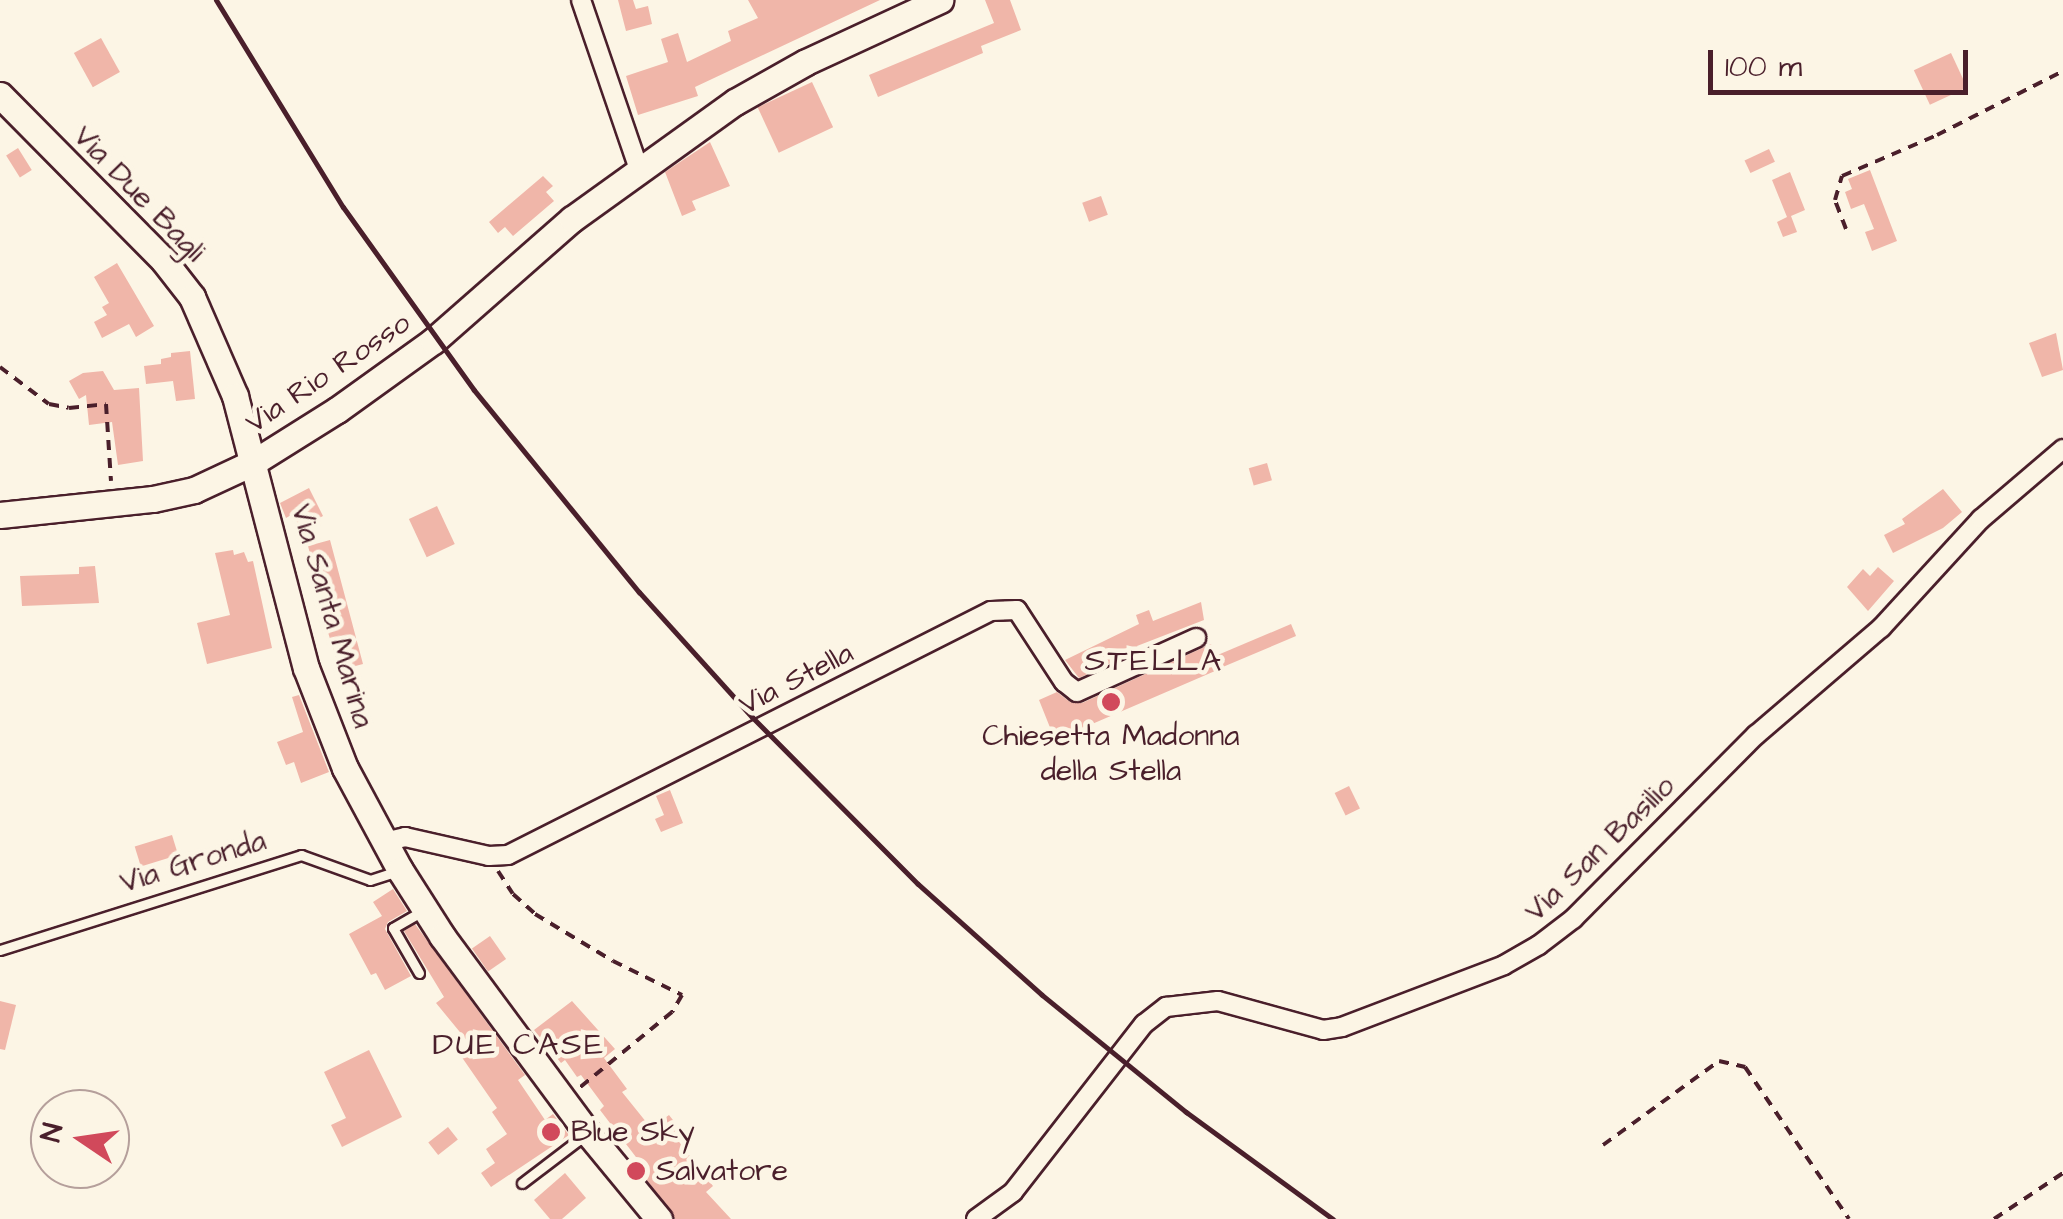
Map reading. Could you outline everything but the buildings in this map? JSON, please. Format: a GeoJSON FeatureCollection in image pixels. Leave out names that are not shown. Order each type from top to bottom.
{"type":"FeatureCollection","features":[{"type":"Feature","properties":{"kind":"street"},"geometry":{"type":"LineString","coordinates":[[581,0],[639,168]]}},
{"type":"Feature","properties":{"kind":"street","name":"Via Rio Rosso"},"geometry":{"type":"LineString","coordinates":[[0,516],[113,506],[194,490],[254,462],[337,410],[434,341],[572,219],[639,168],[764,86],[940,0]]}},
{"type":"Feature","properties":{"kind":"street","name":"Via Due Bagli"},"geometry":{"type":"LineString","coordinates":[[0,95],[164,261],[192,297],[222,362],[254,462]]}},
{"type":"Feature","properties":{"kind":"street","name":"Via San Basilio"},"geometry":{"type":"LineString","coordinates":[[976,1219],[1014,1192],[1144,1024],[1166,1007],[1218,1000],[1323,1030],[1342,1027],[1504,965],[1538,945],[1574,918],[1756,734],[1881,628],[1981,519],[2063,449]]}},
{"type":"Feature","properties":{"kind":"street","name":"Via Santa Marina"},"geometry":{"type":"LineString","coordinates":[[254,462],[318,701],[384,842],[424,909],[563,1100],[659,1219]]}},
{"type":"Feature","properties":{"kind":"street","name":"Via Stella"},"geometry":{"type":"LineString","coordinates":[[489,856],[508,855],[991,611],[1017,610],[1064,682],[1078,692],[1196,638]]}},
{"type":"Feature","properties":{"kind":"street"},"geometry":{"type":"LineString","coordinates":[[384,842],[405,837],[489,856]]}},
{"type":"Feature","properties":{"kind":"lane","name":"Via Gronda"},"geometry":{"type":"LineString","coordinates":[[0,950],[301,855],[370,880],[400,870]]}},
{"type":"Feature","properties":{"kind":"lane"},"geometry":{"type":"LineString","coordinates":[[419,973],[393,928],[424,909]]}},
{"type":"Feature","properties":{"kind":"lane"},"geometry":{"type":"LineString","coordinates":[[522,1183],[588,1133]]}},
{"type":"Feature","properties":{"kind":"path"},"geometry":{"type":"LineString","coordinates":[[1846,229],[1835,200],[1842,176],[2063,71]]}},
{"type":"Feature","properties":{"kind":"path"},"geometry":{"type":"LineString","coordinates":[[0,366],[49,404],[70,408],[106,404],[113,506]]}},
{"type":"Feature","properties":{"kind":"path"},"geometry":{"type":"LineString","coordinates":[[489,856],[512,894],[535,914],[682,995],[672,1012],[563,1100]]}},
{"type":"Feature","properties":{"kind":"path"},"geometry":{"type":"LineString","coordinates":[[1603,1145],[1719,1061],[1745,1067],[1850,1219]]}},
{"type":"Feature","properties":{"kind":"path"},"geometry":{"type":"LineString","coordinates":[[1994,1219],[2063,1173]]}},
{"type":"Feature","properties":{"kind":"railway"},"geometry":{"type":"LineString","coordinates":[[216,0],[343,207],[474,390],[639,592],[752,717],[918,884],[1042,995],[1186,1112],[1333,1219]]}},
{"type":"Feature","properties":{"kind":"place","name":"Chiesetta Madonna della Stella"},"geometry":{"type":"Point","coordinates":[1111,702]}},
{"type":"Feature","properties":{"kind":"place","name":"Blue Sky"},"geometry":{"type":"Point","coordinates":[551,1132]}},
{"type":"Feature","properties":{"kind":"place","name":"Salvatore"},"geometry":{"type":"Point","coordinates":[636,1171]}},
{"type":"Feature","properties":{"kind":"district","name":"STELLA"},"geometry":{"type":"Point","coordinates":[1154,661]}},
{"type":"Feature","properties":{"kind":"district","name":"DUE CASE"},"geometry":{"type":"Point","coordinates":[519,1045]}}]}
